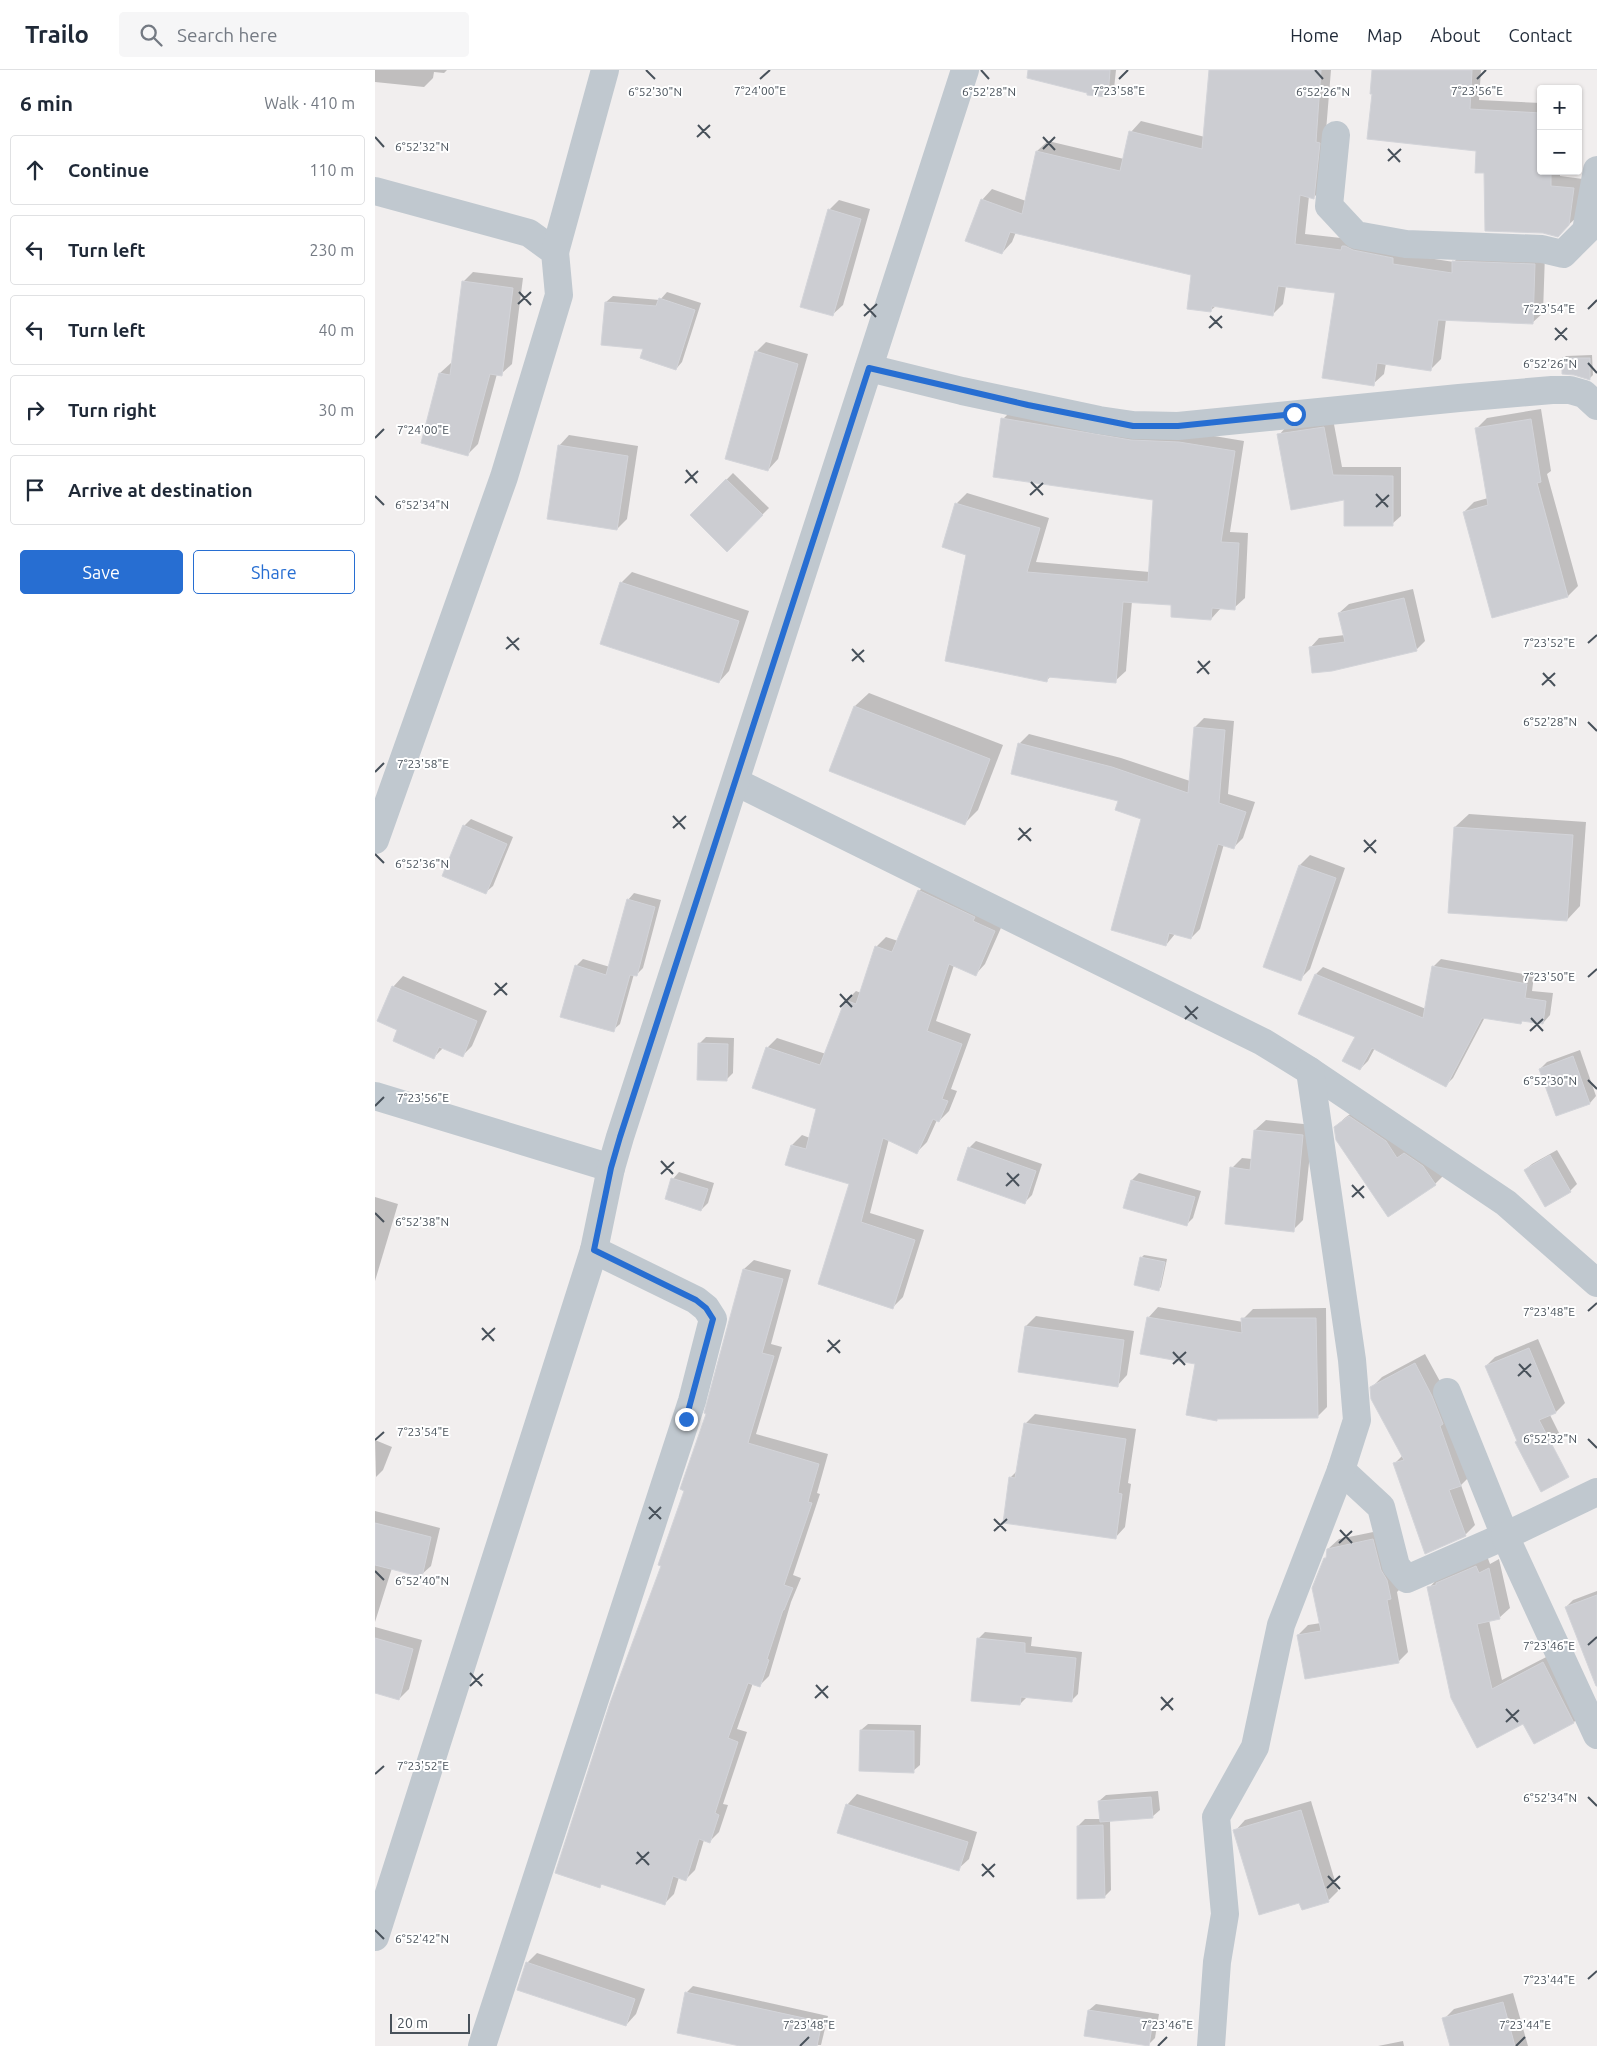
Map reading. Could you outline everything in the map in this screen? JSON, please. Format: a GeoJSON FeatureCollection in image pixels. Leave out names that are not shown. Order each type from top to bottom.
{"type":"FeatureCollection","features":[{"type":"Feature","properties":{"kind":"street"},"geometry":{"type":"LineString","coordinates":[[375,840],[505,476],[559,295],[555,252],[605,70]]}},
{"type":"Feature","properties":{"kind":"street"},"geometry":{"type":"LineString","coordinates":[[375,1937],[594,1250],[611,1168],[965,70]]}},
{"type":"Feature","properties":{"kind":"street"},"geometry":{"type":"LineString","coordinates":[[1336,135],[1329,206],[1356,235],[1406,244],[1542,249],[1563,254],[1586,231],[1597,170]]}},
{"type":"Feature","properties":{"kind":"street"},"geometry":{"type":"LineString","coordinates":[[375,192],[529,233],[555,252]]}},
{"type":"Feature","properties":{"kind":"street"},"geometry":{"type":"LineString","coordinates":[[869,368],[1026,405],[1133,426],[1178,426],[1552,390],[1570,390],[1584,394],[1597,406]]}},
{"type":"Feature","properties":{"kind":"street"},"geometry":{"type":"LineString","coordinates":[[736,782],[1263,1042],[1310,1071],[1506,1203],[1597,1283]]}},
{"type":"Feature","properties":{"kind":"street"},"geometry":{"type":"LineString","coordinates":[[1211,2046],[1217,1962],[1225,1914],[1216,1817],[1255,1747],[1281,1625],[1341,1470],[1357,1420],[1352,1360],[1310,1071]]}},
{"type":"Feature","properties":{"kind":"street"},"geometry":{"type":"LineString","coordinates":[[375,1096],[611,1168]]}},
{"type":"Feature","properties":{"kind":"street"},"geometry":{"type":"LineString","coordinates":[[482,2046],[692,1400],[713,1319],[706,1308],[696,1300],[594,1250]]}},
{"type":"Feature","properties":{"kind":"street"},"geometry":{"type":"LineString","coordinates":[[1447,1392],[1505,1536],[1597,1735]]}},
{"type":"Feature","properties":{"kind":"street"},"geometry":{"type":"LineString","coordinates":[[1341,1470],[1381,1506],[1396,1566],[1407,1579],[1505,1536],[1597,1492]]}},
{"type":"Feature","properties":{"kind":"building"},"geometry":{"type":"Polygon","coordinates":[[[1028,70],[1110,70],[1108,97],[1087,95],[1087,93],[1027,78],[1028,70]]]}},
{"type":"Feature","properties":{"kind":"building"},"geometry":{"type":"Polygon","coordinates":[[[1209,70],[1321,70],[1316,142],[1320,143],[1314,199],[1300,195],[1295,244],[1341,250],[1342,246],[1345,246],[1353,250],[1393,258],[1393,264],[1452,273],[1452,261],[1535,264],[1533,324],[1438,320],[1431,371],[1377,363],[1374,386],[1322,378],[1335,293],[1278,286],[1273,316],[1212,306],[1211,312],[1187,309],[1191,275],[1010,232],[1002,254],[965,241],[981,199],[1022,214],[1036,151],[1120,171],[1129,131],[1202,149],[1209,70]]]}},
{"type":"Feature","properties":{"kind":"building"},"geometry":{"type":"Polygon","coordinates":[[[1372,70],[1472,70],[1470,109],[1537,113],[1537,175],[1551,175],[1551,186],[1574,188],[1569,225],[1558,237],[1543,233],[1485,231],[1484,173],[1475,173],[1476,151],[1367,139],[1372,94],[1370,94],[1372,70]]]}},
{"type":"Feature","properties":{"kind":"building"},"geometry":{"type":"Polygon","coordinates":[[[828,209],[861,219],[833,316],[800,307],[828,209]]]}},
{"type":"Feature","properties":{"kind":"building"},"geometry":{"type":"Polygon","coordinates":[[[462,281],[513,288],[502,376],[490,374],[468,456],[421,443],[439,373],[450,375],[462,281]]]}},
{"type":"Feature","properties":{"kind":"building"},"geometry":{"type":"Polygon","coordinates":[[[659,298],[695,310],[676,370],[640,358],[643,349],[601,345],[605,302],[656,306],[659,298]]]}},
{"type":"Feature","properties":{"kind":"building"},"geometry":{"type":"Polygon","coordinates":[[[755,351],[798,364],[768,471],[725,459],[755,351]]]}},
{"type":"Feature","properties":{"kind":"building"},"geometry":{"type":"Polygon","coordinates":[[[1562,358],[1590,358],[1590,380],[1574,375],[1562,374],[1562,358]]]}},
{"type":"Feature","properties":{"kind":"building"},"geometry":{"type":"Polygon","coordinates":[[[1001,418],[1131,440],[1179,442],[1235,451],[1221,542],[1239,543],[1235,610],[1212,608],[1211,620],[1171,617],[1171,605],[1123,602],[1116,683],[1048,677],[1047,682],[945,661],[966,555],[942,547],[955,503],[1040,528],[1027,572],[1148,582],[1153,500],[993,477],[1001,418]]]}},
{"type":"Feature","properties":{"kind":"building"},"geometry":{"type":"Polygon","coordinates":[[[1531,419],[1541,482],[1537,483],[1568,597],[1492,618],[1463,512],[1488,505],[1475,428],[1531,419]]]}},
{"type":"Feature","properties":{"kind":"building"},"geometry":{"type":"Polygon","coordinates":[[[1324,427],[1333,475],[1393,476],[1393,526],[1344,526],[1344,500],[1291,510],[1277,434],[1324,427]]]}},
{"type":"Feature","properties":{"kind":"building"},"geometry":{"type":"Polygon","coordinates":[[[558,445],[628,456],[617,530],[547,519],[558,445]]]}},
{"type":"Feature","properties":{"kind":"building"},"geometry":{"type":"Polygon","coordinates":[[[726,479],[763,515],[727,552],[690,515],[726,479]]]}},
{"type":"Feature","properties":{"kind":"building"},"geometry":{"type":"Polygon","coordinates":[[[620,582],[739,621],[719,683],[600,644],[620,582]]]}},
{"type":"Feature","properties":{"kind":"building"},"geometry":{"type":"Polygon","coordinates":[[[1404,598],[1417,651],[1332,671],[1312,673],[1309,647],[1345,642],[1338,613],[1404,598]]]}},
{"type":"Feature","properties":{"kind":"building"},"geometry":{"type":"Polygon","coordinates":[[[854,706],[990,759],[965,825],[829,771],[854,706]]]}},
{"type":"Feature","properties":{"kind":"building"},"geometry":{"type":"Polygon","coordinates":[[[1194,727],[1225,730],[1219,803],[1246,812],[1234,849],[1218,844],[1191,939],[1169,933],[1166,946],[1111,930],[1141,819],[1115,810],[1118,801],[1011,774],[1018,743],[1112,767],[1188,793],[1194,727]]]}},
{"type":"Feature","properties":{"kind":"building"},"geometry":{"type":"Polygon","coordinates":[[[463,825],[507,844],[486,894],[442,876],[463,825]]]}},
{"type":"Feature","properties":{"kind":"building"},"geometry":{"type":"Polygon","coordinates":[[[1454,827],[1573,835],[1567,921],[1448,913],[1454,827]]]}},
{"type":"Feature","properties":{"kind":"building"},"geometry":{"type":"Polygon","coordinates":[[[1299,865],[1336,878],[1301,981],[1263,967],[1299,865]]]}},
{"type":"Feature","properties":{"kind":"building"},"geometry":{"type":"Polygon","coordinates":[[[918,890],[975,917],[973,921],[995,931],[976,976],[949,964],[927,1031],[962,1044],[942,1099],[948,1101],[939,1122],[933,1119],[917,1154],[883,1138],[861,1222],[915,1240],[893,1309],[818,1284],[849,1184],[785,1165],[791,1145],[806,1149],[816,1109],[752,1088],[766,1047],[820,1065],[845,1000],[856,1004],[875,946],[892,952],[918,890]]]}},
{"type":"Feature","properties":{"kind":"building"},"geometry":{"type":"Polygon","coordinates":[[[627,899],[655,907],[637,976],[630,975],[614,1032],[560,1017],[575,965],[606,975],[627,899]]]}},
{"type":"Feature","properties":{"kind":"building"},"geometry":{"type":"Polygon","coordinates":[[[1432,966],[1527,984],[1525,998],[1546,1001],[1543,1024],[1522,1021],[1521,1024],[1482,1018],[1446,1087],[1372,1048],[1360,1070],[1342,1061],[1355,1037],[1298,1014],[1315,974],[1423,1018],[1432,966]]]}},
{"type":"Feature","properties":{"kind":"building"},"geometry":{"type":"Polygon","coordinates":[[[392,986],[477,1021],[463,1057],[439,1047],[434,1059],[393,1041],[397,1030],[377,1021],[392,986]]]}},
{"type":"Feature","properties":{"kind":"building"},"geometry":{"type":"Polygon","coordinates":[[[698,1043],[728,1044],[727,1081],[697,1080],[698,1043]]]}},
{"type":"Feature","properties":{"kind":"building"},"geometry":{"type":"Polygon","coordinates":[[[1573,1056],[1590,1104],[1556,1116],[1539,1069],[1573,1056]]]}},
{"type":"Feature","properties":{"kind":"building"},"geometry":{"type":"Polygon","coordinates":[[[1349,1116],[1386,1141],[1397,1158],[1404,1153],[1423,1166],[1436,1185],[1388,1217],[1336,1140],[1334,1127],[1349,1116]]]}},
{"type":"Feature","properties":{"kind":"building"},"geometry":{"type":"Polygon","coordinates":[[[1254,1130],[1303,1135],[1294,1232],[1225,1224],[1230,1167],[1250,1170],[1254,1130]]]}},
{"type":"Feature","properties":{"kind":"building"},"geometry":{"type":"Polygon","coordinates":[[[968,1147],[1036,1171],[1025,1204],[957,1180],[968,1147]]]}},
{"type":"Feature","properties":{"kind":"building"},"geometry":{"type":"Polygon","coordinates":[[[1550,1155],[1571,1192],[1545,1207],[1524,1170],[1550,1155]]]}},
{"type":"Feature","properties":{"kind":"building"},"geometry":{"type":"Polygon","coordinates":[[[671,1178],[708,1189],[701,1211],[665,1199],[671,1178]]]}},
{"type":"Feature","properties":{"kind":"building"},"geometry":{"type":"Polygon","coordinates":[[[1131,1180],[1195,1197],[1187,1226],[1123,1208],[1131,1180]]]}},
{"type":"Feature","properties":{"kind":"building"},"geometry":{"type":"Polygon","coordinates":[[[1140,1257],[1165,1262],[1159,1291],[1134,1285],[1140,1257]]]}},
{"type":"Feature","properties":{"kind":"building"},"geometry":{"type":"Polygon","coordinates":[[[743,1269],[783,1279],[762,1353],[774,1356],[748,1443],[819,1464],[808,1502],[812,1503],[784,1585],[793,1588],[783,1610],[760,1687],[748,1683],[728,1738],[738,1742],[715,1813],[719,1815],[710,1843],[699,1839],[686,1881],[673,1876],[665,1905],[601,1884],[600,1888],[555,1873],[610,1703],[661,1566],[658,1565],[684,1491],[680,1489],[706,1414],[704,1413],[743,1269]]]}},
{"type":"Feature","properties":{"kind":"building"},"geometry":{"type":"Polygon","coordinates":[[[1147,1317],[1242,1333],[1241,1318],[1316,1318],[1318,1418],[1217,1419],[1217,1421],[1186,1415],[1195,1364],[1140,1354],[1147,1317]]]}},
{"type":"Feature","properties":{"kind":"building"},"geometry":{"type":"Polygon","coordinates":[[[1025,1326],[1124,1340],[1118,1387],[1018,1372],[1025,1326]]]}},
{"type":"Feature","properties":{"kind":"building"},"geometry":{"type":"Polygon","coordinates":[[[1529,1348],[1556,1413],[1539,1420],[1569,1477],[1541,1492],[1515,1442],[1517,1441],[1485,1366],[1529,1348]]]}},
{"type":"Feature","properties":{"kind":"building"},"geometry":{"type":"Polygon","coordinates":[[[1415,1363],[1432,1396],[1443,1424],[1440,1426],[1461,1486],[1449,1490],[1466,1536],[1425,1554],[1393,1463],[1404,1460],[1371,1399],[1370,1387],[1415,1363]]]}},
{"type":"Feature","properties":{"kind":"building"},"geometry":{"type":"Polygon","coordinates":[[[1024,1423],[1126,1439],[1118,1493],[1122,1494],[1116,1539],[1003,1523],[1009,1477],[1015,1478],[1024,1423]]]}},
{"type":"Feature","properties":{"kind":"building"},"geometry":{"type":"Polygon","coordinates":[[[375,1523],[431,1537],[422,1577],[375,1565],[375,1523]]]}},
{"type":"Feature","properties":{"kind":"building"},"geometry":{"type":"Polygon","coordinates":[[[1373,1539],[1381,1570],[1387,1580],[1391,1599],[1387,1600],[1399,1663],[1305,1679],[1297,1635],[1321,1631],[1312,1588],[1324,1558],[1326,1558],[1327,1549],[1373,1539]]]}},
{"type":"Feature","properties":{"kind":"building"},"geometry":{"type":"Polygon","coordinates":[[[1476,1566],[1479,1573],[1489,1568],[1500,1619],[1477,1624],[1492,1689],[1543,1662],[1574,1723],[1534,1744],[1523,1724],[1477,1748],[1451,1698],[1427,1587],[1436,1585],[1436,1583],[1476,1566]]]}},
{"type":"Feature","properties":{"kind":"building"},"geometry":{"type":"Polygon","coordinates":[[[1597,1595],[1597,1686],[1596,1686],[1565,1607],[1597,1595]]]}},
{"type":"Feature","properties":{"kind":"building"},"geometry":{"type":"Polygon","coordinates":[[[375,1638],[413,1649],[399,1700],[375,1693],[375,1638]]]}},
{"type":"Feature","properties":{"kind":"building"},"geometry":{"type":"Polygon","coordinates":[[[977,1638],[1025,1643],[1025,1653],[1076,1658],[1072,1702],[1021,1697],[1020,1705],[971,1701],[977,1638]]]}},
{"type":"Feature","properties":{"kind":"building"},"geometry":{"type":"Polygon","coordinates":[[[860,1730],[914,1731],[914,1773],[859,1771],[860,1730]]]}},
{"type":"Feature","properties":{"kind":"building"},"geometry":{"type":"Polygon","coordinates":[[[1151,1797],[1153,1818],[1100,1822],[1098,1801],[1151,1797]]]}},
{"type":"Feature","properties":{"kind":"building"},"geometry":{"type":"Polygon","coordinates":[[[846,1804],[968,1842],[959,1871],[837,1833],[846,1804]]]}},
{"type":"Feature","properties":{"kind":"building"},"geometry":{"type":"Polygon","coordinates":[[[1301,1810],[1329,1902],[1302,1910],[1299,1903],[1259,1915],[1233,1830],[1301,1810]]]}},
{"type":"Feature","properties":{"kind":"building"},"geometry":{"type":"Polygon","coordinates":[[[1103,1825],[1105,1898],[1077,1899],[1077,1826],[1103,1825]]]}},
{"type":"Feature","properties":{"kind":"building"},"geometry":{"type":"Polygon","coordinates":[[[526,1962],[635,1999],[626,2026],[517,1990],[526,1962]]]}},
{"type":"Feature","properties":{"kind":"building"},"geometry":{"type":"Polygon","coordinates":[[[685,1992],[822,2022],[817,2046],[740,2046],[677,2033],[685,1992]]]}},
{"type":"Feature","properties":{"kind":"building"},"geometry":{"type":"Polygon","coordinates":[[[1503,2002],[1515,2046],[1450,2046],[1442,2018],[1503,2002]]]}},
{"type":"Feature","properties":{"kind":"building"},"geometry":{"type":"Polygon","coordinates":[[[1088,2010],[1153,2020],[1149,2046],[1084,2036],[1088,2010]]]}},
{"type":"Feature","properties":{"kind":"route"},"geometry":{"type":"LineString","coordinates":[[686,1419],[713,1319],[706,1308],[696,1300],[594,1250],[611,1168],[620,1137],[869,368],[962,391],[1133,426],[1178,426],[1294,414]]}}]}
